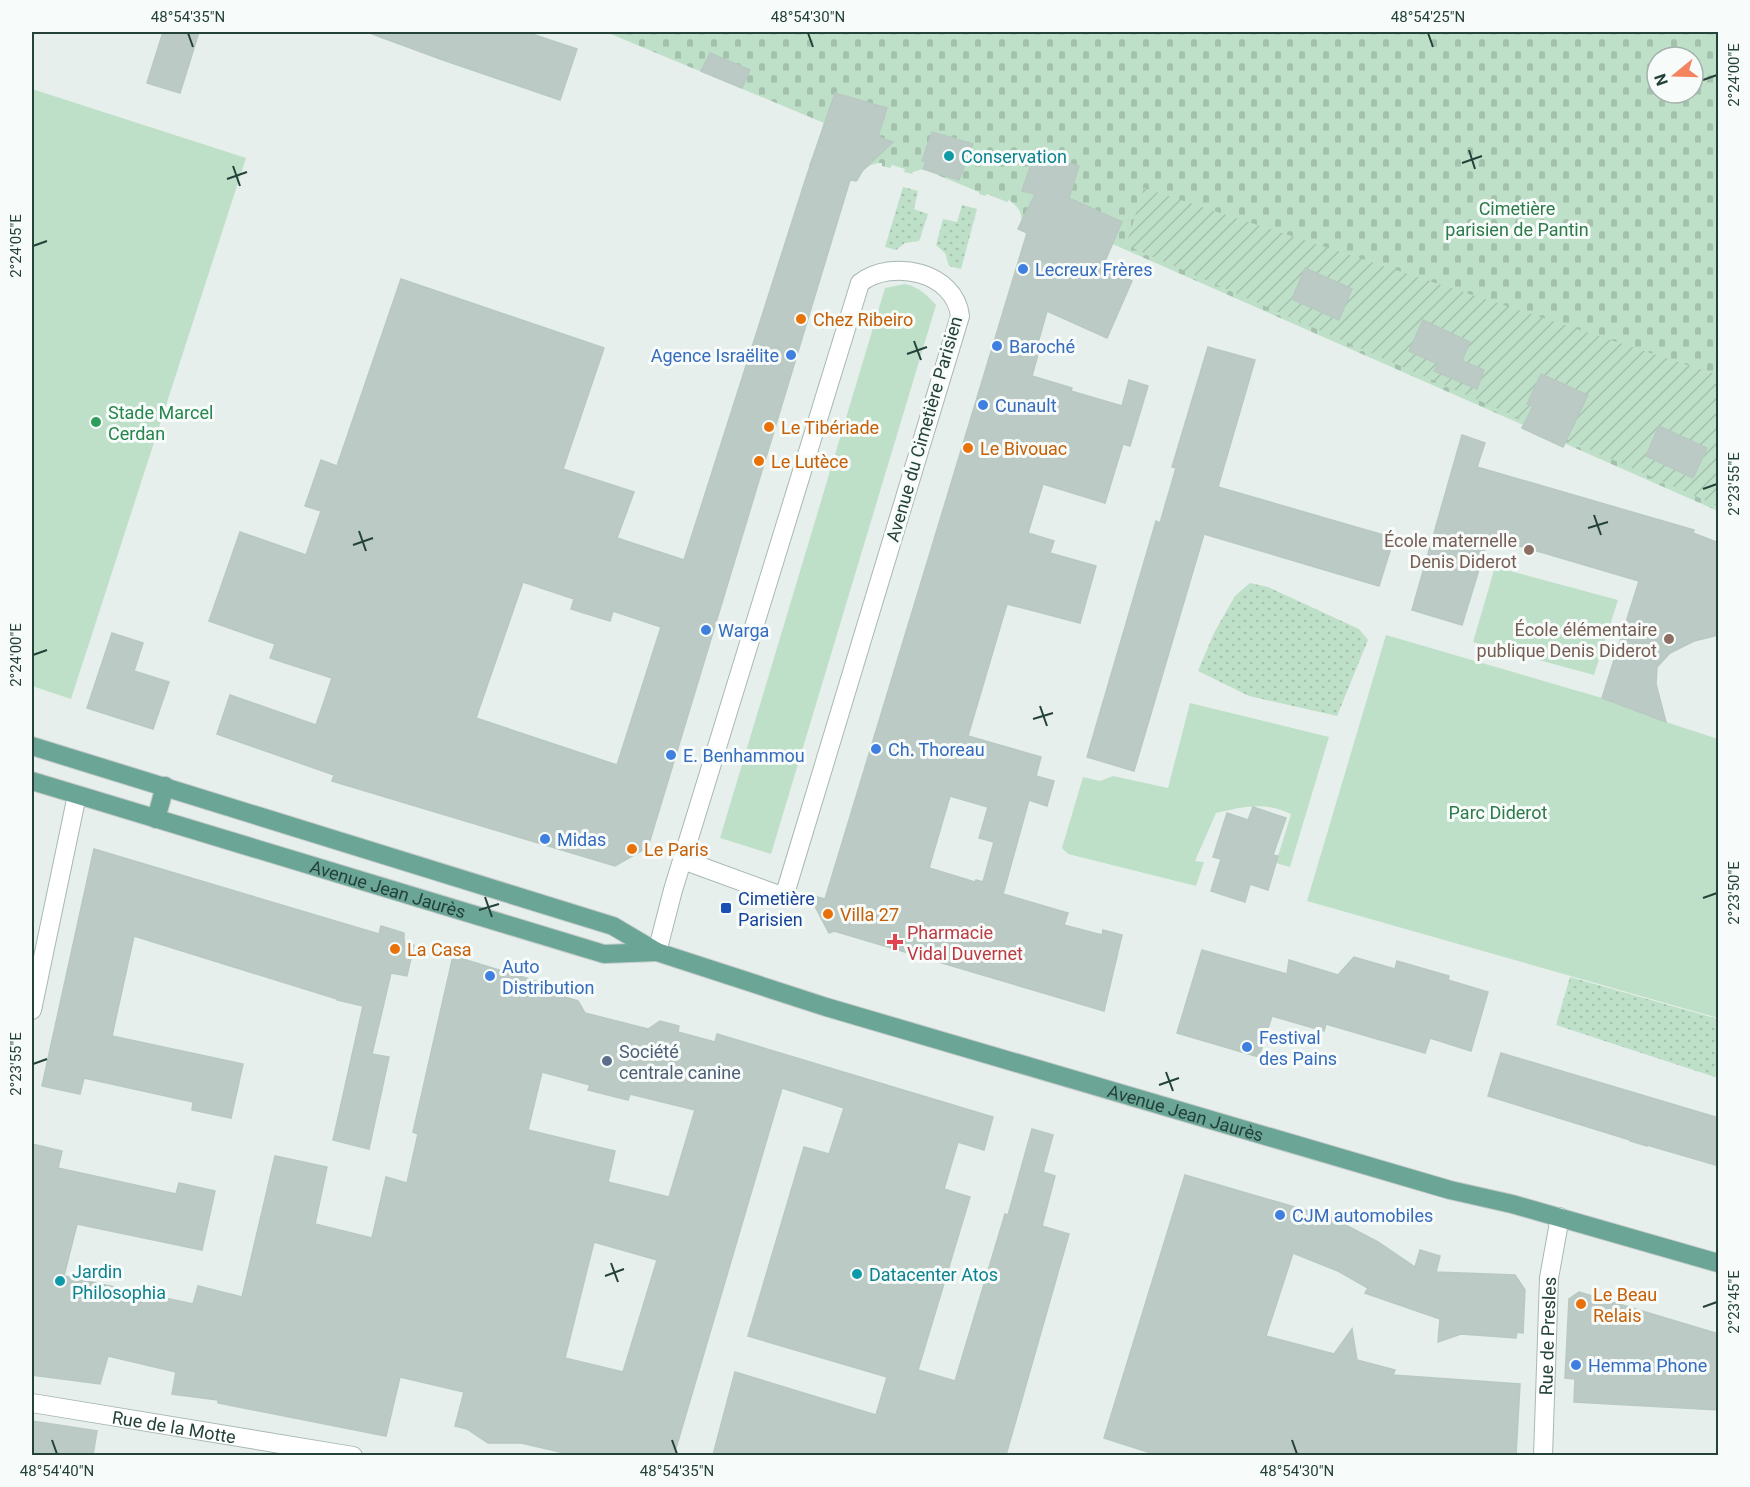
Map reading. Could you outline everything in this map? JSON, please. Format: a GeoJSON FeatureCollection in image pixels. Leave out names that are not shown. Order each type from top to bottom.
{"type":"FeatureCollection","features":[{"type":"Feature","properties":{"kind":"main road","name":"Avenue Jean Jaurès"},"geometry":{"type":"LineString","coordinates":[[32,746],[613,926],[657,952],[826,1007],[1450,1190],[1560,1217],[1719,1263]]}},
{"type":"Feature","properties":{"kind":"main road","name":"Avenue Jean Jaurès"},"geometry":{"type":"LineString","coordinates":[[32,781],[604,954],[657,952]]}},
{"type":"Feature","properties":{"kind":"main road"},"geometry":{"type":"LineString","coordinates":[[156,819],[165,786]]}},
{"type":"Feature","properties":{"kind":"street","name":"Avenue du Cimetière Parisien"},"geometry":{"type":"LineString","coordinates":[[657,952],[673,890],[860,283],[870,275],[897,270],[928,277],[941,283],[953,294],[959,304],[960,316],[784,897],[683,860]]}},
{"type":"Feature","properties":{"kind":"street"},"geometry":{"type":"LineString","coordinates":[[32,1010],[77,795]]}},
{"type":"Feature","properties":{"kind":"street","name":"Rue de Presles"},"geometry":{"type":"LineString","coordinates":[[1543,1455],[1549,1278],[1560,1217]]}},
{"type":"Feature","properties":{"kind":"street","name":"Rue de la Motte"},"geometry":{"type":"LineString","coordinates":[[32,1403],[353,1455]]}},
{"type":"Feature","properties":{"kind":"green space","name":"Cimetière parisien de Pantin"},"geometry":{"type":"Polygon","coordinates":[[[606,32],[1718,32],[1718,511],[1074,227],[1019,229],[1020,213],[1009,200],[1007,202],[987,194],[985,196],[979,194],[979,192],[923,169],[912,174],[904,172],[905,169],[892,165],[890,168],[877,163],[867,168],[858,181],[809,166],[824,123],[606,32]]]}},
{"type":"Feature","properties":{"kind":"green space","name":"Stade Marcel Cerdan"},"geometry":{"type":"Polygon","coordinates":[[[32,89],[246,158],[71,699],[32,686],[32,89]]]}},
{"type":"Feature","properties":{"kind":"green space"},"geometry":{"type":"Polygon","coordinates":[[[903,187],[918,191],[914,209],[928,214],[919,241],[905,243],[896,250],[885,247],[903,187]]]}},
{"type":"Feature","properties":{"kind":"green space"},"geometry":{"type":"Polygon","coordinates":[[[1144,188],[1718,375],[1718,506],[1126,245],[1144,188]]]}},
{"type":"Feature","properties":{"kind":"green space"},"geometry":{"type":"Polygon","coordinates":[[[962,205],[977,209],[961,269],[949,266],[945,253],[936,245],[943,219],[957,222],[962,205]]]}},
{"type":"Feature","properties":{"kind":"green space"},"geometry":{"type":"Polygon","coordinates":[[[905,284],[922,292],[936,305],[771,854],[720,838],[885,288],[905,284]]]}},
{"type":"Feature","properties":{"kind":"green space"},"geometry":{"type":"Polygon","coordinates":[[[1495,567],[1618,600],[1594,675],[1473,642],[1495,567]]]}},
{"type":"Feature","properties":{"kind":"green space"},"geometry":{"type":"Polygon","coordinates":[[[1250,583],[1268,587],[1359,629],[1368,640],[1337,716],[1249,696],[1198,671],[1214,633],[1235,596],[1250,583]]]}},
{"type":"Feature","properties":{"kind":"green space","name":"Parc Diderot"},"geometry":{"type":"Polygon","coordinates":[[[1386,635],[1602,698],[1718,739],[1718,1018],[1307,901],[1386,635]]]}},
{"type":"Feature","properties":{"kind":"green space"},"geometry":{"type":"Polygon","coordinates":[[[1190,703],[1329,737],[1290,867],[1276,863],[1291,814],[1263,806],[1244,807],[1216,813],[1195,861],[1204,862],[1196,886],[1068,854],[1062,848],[1083,777],[1100,781],[1113,776],[1168,788],[1190,703]]]}},
{"type":"Feature","properties":{"kind":"green space"},"geometry":{"type":"Polygon","coordinates":[[[1570,977],[1718,1019],[1718,1078],[1556,1025],[1570,977]]]}},
{"type":"Feature","properties":{"kind":"building"},"geometry":{"type":"Polygon","coordinates":[[[163,32],[199,32],[180,93],[147,83],[163,32]]]}},
{"type":"Feature","properties":{"kind":"building"},"geometry":{"type":"Polygon","coordinates":[[[372,32],[526,32],[577,49],[560,100],[443,60],[372,34],[372,32]]]}},
{"type":"Feature","properties":{"kind":"building"},"geometry":{"type":"Polygon","coordinates":[[[710,53],[750,70],[742,88],[701,71],[710,53]]]}},
{"type":"Feature","properties":{"kind":"building"},"geometry":{"type":"Polygon","coordinates":[[[835,93],[887,108],[878,137],[893,142],[862,171],[856,181],[850,180],[648,847],[615,866],[332,781],[334,775],[217,734],[230,695],[316,725],[332,678],[270,658],[275,644],[209,621],[240,532],[306,555],[321,511],[305,506],[321,460],[337,466],[401,279],[604,348],[563,469],[634,492],[617,538],[684,560],[835,93]],[[523,582],[476,718],[617,765],[661,627],[613,611],[610,621],[571,609],[574,599],[523,582]]]}},
{"type":"Feature","properties":{"kind":"building","name":"Conservation"},"geometry":{"type":"Polygon","coordinates":[[[932,132],[973,144],[959,180],[923,169],[926,162],[922,161],[932,132]]]}},
{"type":"Feature","properties":{"kind":"building"},"geometry":{"type":"Polygon","coordinates":[[[1035,153],[1079,166],[1069,198],[1122,222],[1102,268],[1132,281],[1107,338],[1047,311],[1036,350],[1039,351],[1032,376],[1072,388],[1071,391],[1122,406],[1129,380],[1148,386],[1130,446],[1123,444],[1105,503],[1043,484],[1028,533],[1054,541],[1050,553],[1096,566],[1080,623],[1007,604],[968,736],[1041,757],[1036,776],[1054,781],[1047,806],[1029,800],[1003,894],[1068,913],[1064,925],[1102,935],[1103,930],[1122,935],[1104,1011],[834,931],[829,933],[809,895],[825,899],[1027,233],[1018,229],[1035,194],[1022,191],[1035,153]],[[950,796],[929,868],[975,882],[976,880],[983,882],[994,842],[979,838],[988,807],[950,796]]]}},
{"type":"Feature","properties":{"kind":"building"},"geometry":{"type":"Polygon","coordinates":[[[1305,268],[1352,289],[1339,320],[1292,299],[1305,268]]]}},
{"type":"Feature","properties":{"kind":"building"},"geometry":{"type":"Polygon","coordinates":[[[1423,320],[1470,342],[1462,361],[1484,370],[1477,389],[1434,371],[1438,364],[1409,351],[1423,320]]]}},
{"type":"Feature","properties":{"kind":"building"},"geometry":{"type":"Polygon","coordinates":[[[1208,347],[1255,360],[1218,487],[1394,538],[1379,586],[1204,534],[1134,771],[1087,757],[1156,521],[1160,523],[1176,468],[1172,467],[1208,347]]]}},
{"type":"Feature","properties":{"kind":"building"},"geometry":{"type":"Polygon","coordinates":[[[1541,374],[1588,395],[1563,447],[1522,428],[1533,406],[1527,404],[1541,374]]]}},
{"type":"Feature","properties":{"kind":"building"},"geometry":{"type":"Polygon","coordinates":[[[1659,426],[1707,448],[1693,478],[1646,456],[1659,426]]]}},
{"type":"Feature","properties":{"kind":"building"},"geometry":{"type":"Polygon","coordinates":[[[1462,435],[1485,443],[1477,467],[1694,530],[1693,533],[1719,543],[1719,635],[1694,641],[1670,653],[1657,667],[1656,684],[1666,722],[1602,698],[1639,581],[1489,537],[1462,625],[1412,610],[1462,435]]]}},
{"type":"Feature","properties":{"kind":"building"},"geometry":{"type":"Polygon","coordinates":[[[112,633],[143,643],[134,671],[169,682],[153,729],[87,708],[112,633]]]}},
{"type":"Feature","properties":{"kind":"building"},"geometry":{"type":"Polygon","coordinates":[[[1253,807],[1286,818],[1273,855],[1278,856],[1268,890],[1250,884],[1245,902],[1211,891],[1221,859],[1213,857],[1227,813],[1248,820],[1253,807]]]}},
{"type":"Feature","properties":{"kind":"building"},"geometry":{"type":"Polygon","coordinates":[[[94,849],[379,934],[381,926],[404,933],[404,942],[414,945],[407,976],[391,973],[372,1054],[389,1057],[369,1149],[333,1140],[363,1006],[337,1000],[134,936],[112,1036],[243,1064],[231,1118],[192,1110],[193,1102],[84,1078],[80,1094],[42,1086],[94,849]]]}},
{"type":"Feature","properties":{"kind":"building"},"geometry":{"type":"Polygon","coordinates":[[[1202,950],[1287,974],[1289,960],[1338,975],[1354,957],[1395,969],[1397,961],[1449,976],[1448,980],[1488,992],[1471,1051],[1430,1038],[1425,1053],[1326,1024],[1324,1031],[1272,1016],[1259,1057],[1177,1033],[1202,950]]]}},
{"type":"Feature","properties":{"kind":"building"},"geometry":{"type":"Polygon","coordinates":[[[453,956],[562,989],[561,996],[578,1001],[585,1013],[648,1029],[660,1021],[679,1026],[678,1032],[715,1042],[717,1034],[993,1117],[984,1150],[958,1142],[944,1189],[970,1197],[918,1370],[955,1381],[1005,1214],[1008,1215],[1032,1129],[1053,1135],[1043,1172],[1055,1176],[1042,1226],[1069,1234],[1006,1455],[713,1455],[735,1372],[876,1415],[887,1377],[748,1336],[804,1147],[829,1154],[844,1108],[782,1088],[674,1455],[573,1455],[521,1443],[488,1443],[467,1429],[455,1426],[464,1392],[400,1377],[386,1436],[218,1403],[218,1400],[172,1394],[176,1372],[108,1356],[100,1384],[32,1375],[32,1144],[62,1151],[58,1168],[176,1194],[179,1183],[215,1191],[202,1250],[77,1224],[64,1276],[193,1304],[198,1286],[242,1297],[275,1156],[327,1167],[315,1224],[372,1238],[386,1177],[407,1183],[418,1134],[413,1132],[453,956]],[[542,1072],[528,1130],[615,1151],[608,1182],[669,1197],[695,1110],[630,1094],[628,1100],[588,1090],[590,1085],[542,1072]],[[594,1242],[565,1358],[623,1372],[657,1260],[594,1242]]]}},
{"type":"Feature","properties":{"kind":"building"},"geometry":{"type":"Polygon","coordinates":[[[1501,1053],[1719,1118],[1719,1166],[1630,1141],[1488,1096],[1501,1053]]]}},
{"type":"Feature","properties":{"kind":"building"},"geometry":{"type":"Polygon","coordinates":[[[1185,1175],[1332,1218],[1378,1242],[1415,1267],[1420,1250],[1440,1256],[1436,1272],[1515,1275],[1525,1290],[1523,1333],[1517,1332],[1516,1338],[1461,1334],[1438,1342],[1440,1319],[1365,1293],[1368,1288],[1338,1271],[1293,1253],[1266,1336],[1334,1354],[1352,1329],[1357,1360],[1395,1370],[1393,1375],[1520,1384],[1516,1455],[1157,1455],[1104,1438],[1185,1175]]]}},
{"type":"Feature","properties":{"kind":"building"},"geometry":{"type":"Polygon","coordinates":[[[1579,1292],[1719,1334],[1719,1410],[1574,1402],[1575,1379],[1565,1378],[1569,1299],[1579,1292]]]}},
{"type":"Feature","properties":{"kind":"building"},"geometry":{"type":"Polygon","coordinates":[[[32,1421],[97,1431],[93,1455],[32,1455],[32,1421]]]}},
{"type":"Feature","properties":{"kind":"place","name":"Conservation"},"geometry":{"type":"Point","coordinates":[949,156]}},
{"type":"Feature","properties":{"kind":"place","name":"Lecreux Frères"},"geometry":{"type":"Point","coordinates":[1023,269]}},
{"type":"Feature","properties":{"kind":"place","name":"Chez Ribeiro"},"geometry":{"type":"Point","coordinates":[801,319]}},
{"type":"Feature","properties":{"kind":"place","name":"Baroché"},"geometry":{"type":"Point","coordinates":[997,346]}},
{"type":"Feature","properties":{"kind":"place","name":"Agence Israëlite"},"geometry":{"type":"Point","coordinates":[791,355]}},
{"type":"Feature","properties":{"kind":"place","name":"Cunault"},"geometry":{"type":"Point","coordinates":[983,405]}},
{"type":"Feature","properties":{"kind":"place","name":"Stade Marcel Cerdan"},"geometry":{"type":"Point","coordinates":[96,422]}},
{"type":"Feature","properties":{"kind":"place","name":"Le Tibériade"},"geometry":{"type":"Point","coordinates":[769,427]}},
{"type":"Feature","properties":{"kind":"place","name":"Le Bivouac"},"geometry":{"type":"Point","coordinates":[968,448]}},
{"type":"Feature","properties":{"kind":"place","name":"Le Lutèce"},"geometry":{"type":"Point","coordinates":[759,461]}},
{"type":"Feature","properties":{"kind":"place","name":"École maternelle Denis Diderot"},"geometry":{"type":"Point","coordinates":[1529,550]}},
{"type":"Feature","properties":{"kind":"place","name":"Warga"},"geometry":{"type":"Point","coordinates":[706,630]}},
{"type":"Feature","properties":{"kind":"place","name":"École élémentaire publique Denis Diderot"},"geometry":{"type":"Point","coordinates":[1669,639]}},
{"type":"Feature","properties":{"kind":"place","name":"Ch. Thoreau"},"geometry":{"type":"Point","coordinates":[876,749]}},
{"type":"Feature","properties":{"kind":"place","name":"E. Benhammou"},"geometry":{"type":"Point","coordinates":[671,755]}},
{"type":"Feature","properties":{"kind":"place","name":"Midas"},"geometry":{"type":"Point","coordinates":[545,839]}},
{"type":"Feature","properties":{"kind":"place","name":"Le Paris"},"geometry":{"type":"Point","coordinates":[632,849]}},
{"type":"Feature","properties":{"kind":"place","name":"Cimetière Parisien"},"geometry":{"type":"Point","coordinates":[726,908]}},
{"type":"Feature","properties":{"kind":"place","name":"Villa 27"},"geometry":{"type":"Point","coordinates":[828,914]}},
{"type":"Feature","properties":{"kind":"place","name":"Pharmacie Vidal Duvernet"},"geometry":{"type":"Point","coordinates":[895,942]}},
{"type":"Feature","properties":{"kind":"place","name":"La Casa"},"geometry":{"type":"Point","coordinates":[395,949]}},
{"type":"Feature","properties":{"kind":"place","name":"Auto Distribution"},"geometry":{"type":"Point","coordinates":[490,976]}},
{"type":"Feature","properties":{"kind":"place","name":"Festival des Pains"},"geometry":{"type":"Point","coordinates":[1247,1047]}},
{"type":"Feature","properties":{"kind":"place","name":"Société centrale canine"},"geometry":{"type":"Point","coordinates":[607,1061]}},
{"type":"Feature","properties":{"kind":"place","name":"CJM automobiles"},"geometry":{"type":"Point","coordinates":[1280,1215]}},
{"type":"Feature","properties":{"kind":"place","name":"Datacenter Atos"},"geometry":{"type":"Point","coordinates":[857,1274]}},
{"type":"Feature","properties":{"kind":"place","name":"Jardin Philosophia"},"geometry":{"type":"Point","coordinates":[60,1281]}},
{"type":"Feature","properties":{"kind":"place","name":"Le Beau Relais"},"geometry":{"type":"Point","coordinates":[1581,1304]}},
{"type":"Feature","properties":{"kind":"place","name":"Hemma Phone"},"geometry":{"type":"Point","coordinates":[1576,1365]}}]}
